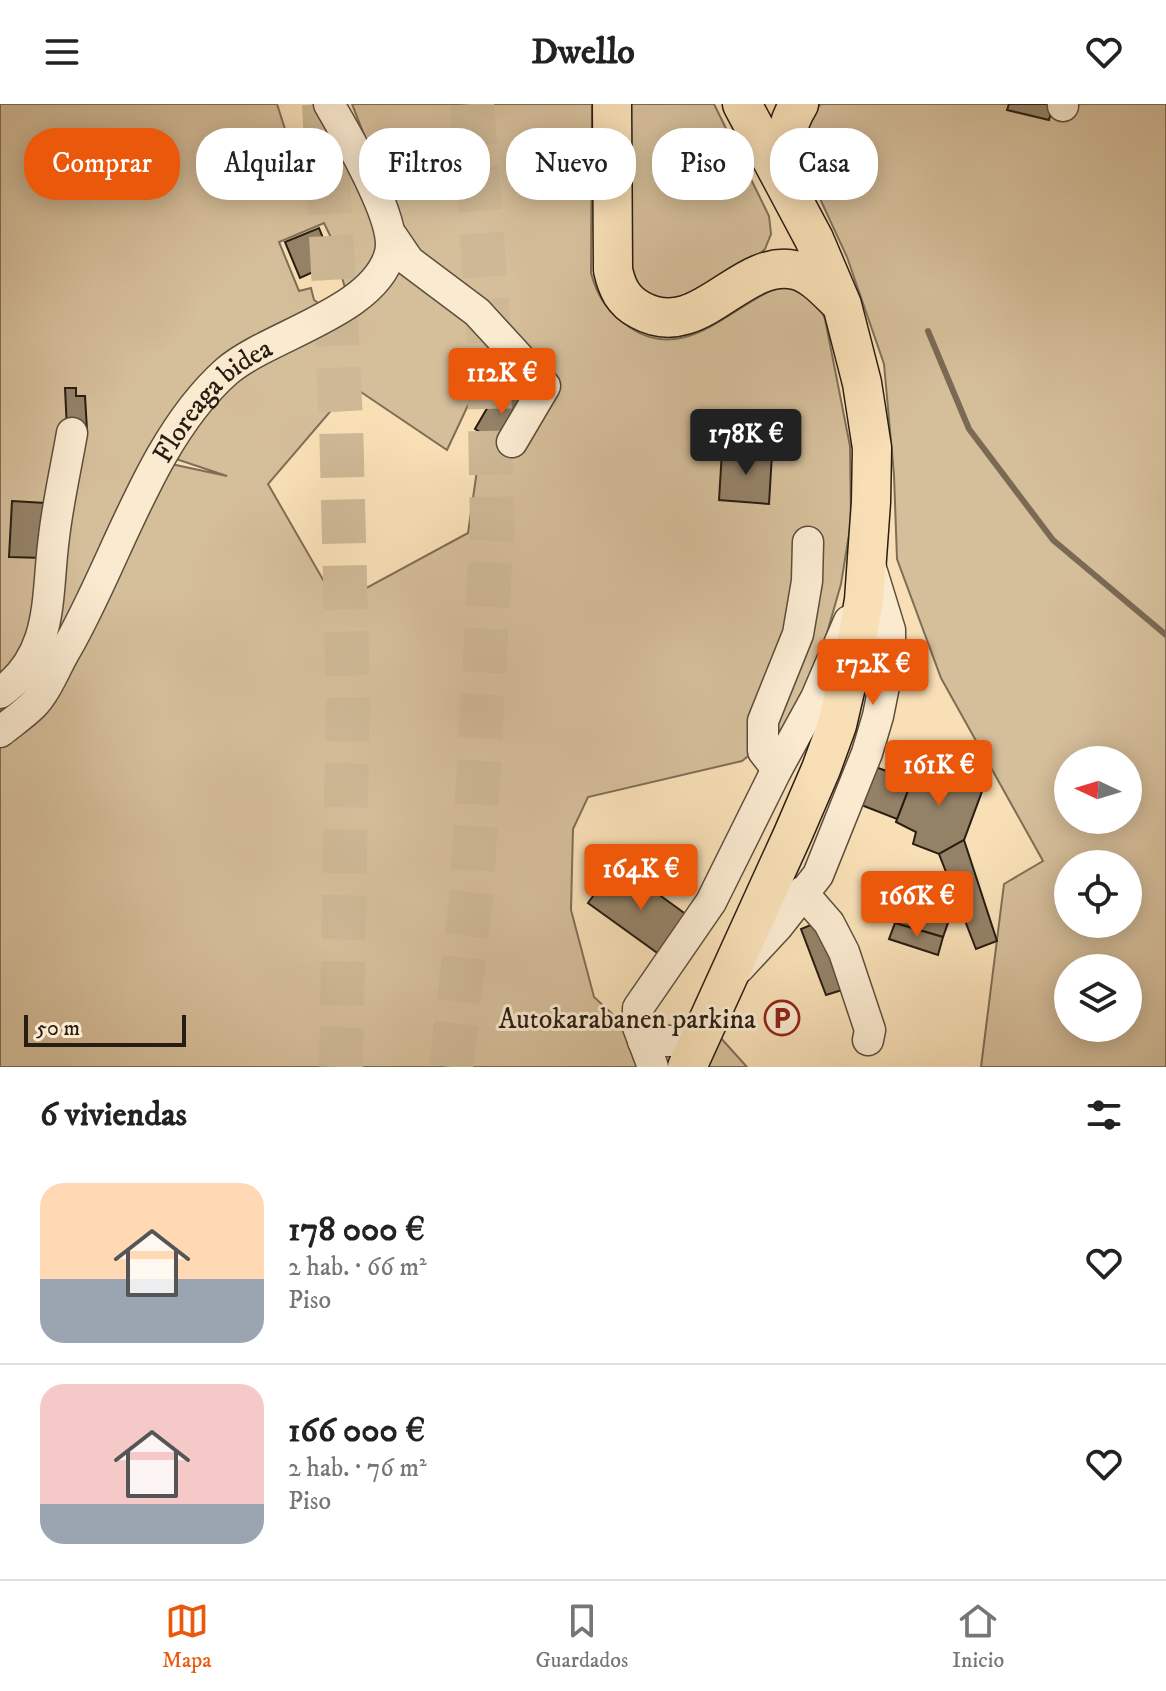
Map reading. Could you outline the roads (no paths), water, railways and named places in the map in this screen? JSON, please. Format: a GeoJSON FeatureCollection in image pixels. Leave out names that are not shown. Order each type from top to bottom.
{"type":"FeatureCollection","features":[{"type":"Feature","properties":{"kind":"main road"},"geometry":{"type":"LineString","coordinates":[[612,104],[613,270],[616,286],[631,304],[650,315],[673,318],[695,311],[762,273],[793,269],[804,273],[842,305]]}},
{"type":"Feature","properties":{"kind":"main road"},"geometry":{"type":"LineString","coordinates":[[733,104],[751,151],[780,208],[783,222],[781,245],[762,273]]}},
{"type":"Feature","properties":{"kind":"main road"},"geometry":{"type":"LineString","coordinates":[[694,1052],[793,834],[837,725],[857,639],[868,558],[872,448],[862,383],[842,305],[814,239],[742,104]]}},
{"type":"Feature","properties":{"kind":"main road"},"geometry":{"type":"LineString","coordinates":[[799,104],[790,119],[787,145],[813,206],[814,239]]}},
{"type":"Feature","properties":{"kind":"street"},"geometry":{"type":"LineString","coordinates":[[329,104],[363,164],[392,236],[409,261],[477,312],[545,386],[512,442]]}},
{"type":"Feature","properties":{"kind":"street","name":"Floreaga bidea"},"geometry":{"type":"LineString","coordinates":[[0,732],[35,703],[81,625],[162,454],[195,408],[227,371],[269,345],[329,315],[359,294],[381,273],[390,254],[392,236]]}},
{"type":"Feature","properties":{"kind":"street"},"geometry":{"type":"LineString","coordinates":[[0,693],[10,686],[35,654],[48,614],[53,538],[72,433]]}},
{"type":"Feature","properties":{"kind":"street"},"geometry":{"type":"LineString","coordinates":[[777,769],[763,751],[763,721],[798,634],[807,581],[808,542]]}},
{"type":"Feature","properties":{"kind":"street"},"geometry":{"type":"LineString","coordinates":[[694,1052],[678,1041],[648,1054],[638,1027],[638,1008],[711,902],[816,698],[848,624],[868,558]]}},
{"type":"Feature","properties":{"kind":"street"},"geometry":{"type":"LineString","coordinates":[[724,984],[778,926],[818,875],[867,753],[890,656],[890,630],[868,558]]}},
{"type":"Feature","properties":{"kind":"street"},"geometry":{"type":"LineString","coordinates":[[802,892],[829,923],[844,952],[870,1030],[868,1040]]}},
{"type":"Feature","properties":{"kind":"waterway"},"geometry":{"type":"LineString","coordinates":[[928,331],[969,429],[1053,540],[1166,635]]}},
{"type":"Feature","properties":{"kind":"tunnel"},"geometry":{"type":"LineString","coordinates":[[324,104],[341,420],[348,701],[341,1067]]}},
{"type":"Feature","properties":{"kind":"tunnel"},"geometry":{"type":"LineString","coordinates":[[451,1067],[472,889],[492,529],[488,316],[472,104]]}},
{"type":"Feature","properties":{"kind":"place","name":"Autokarabanen parkina"},"geometry":{"type":"Point","coordinates":[782,1018]}}]}
